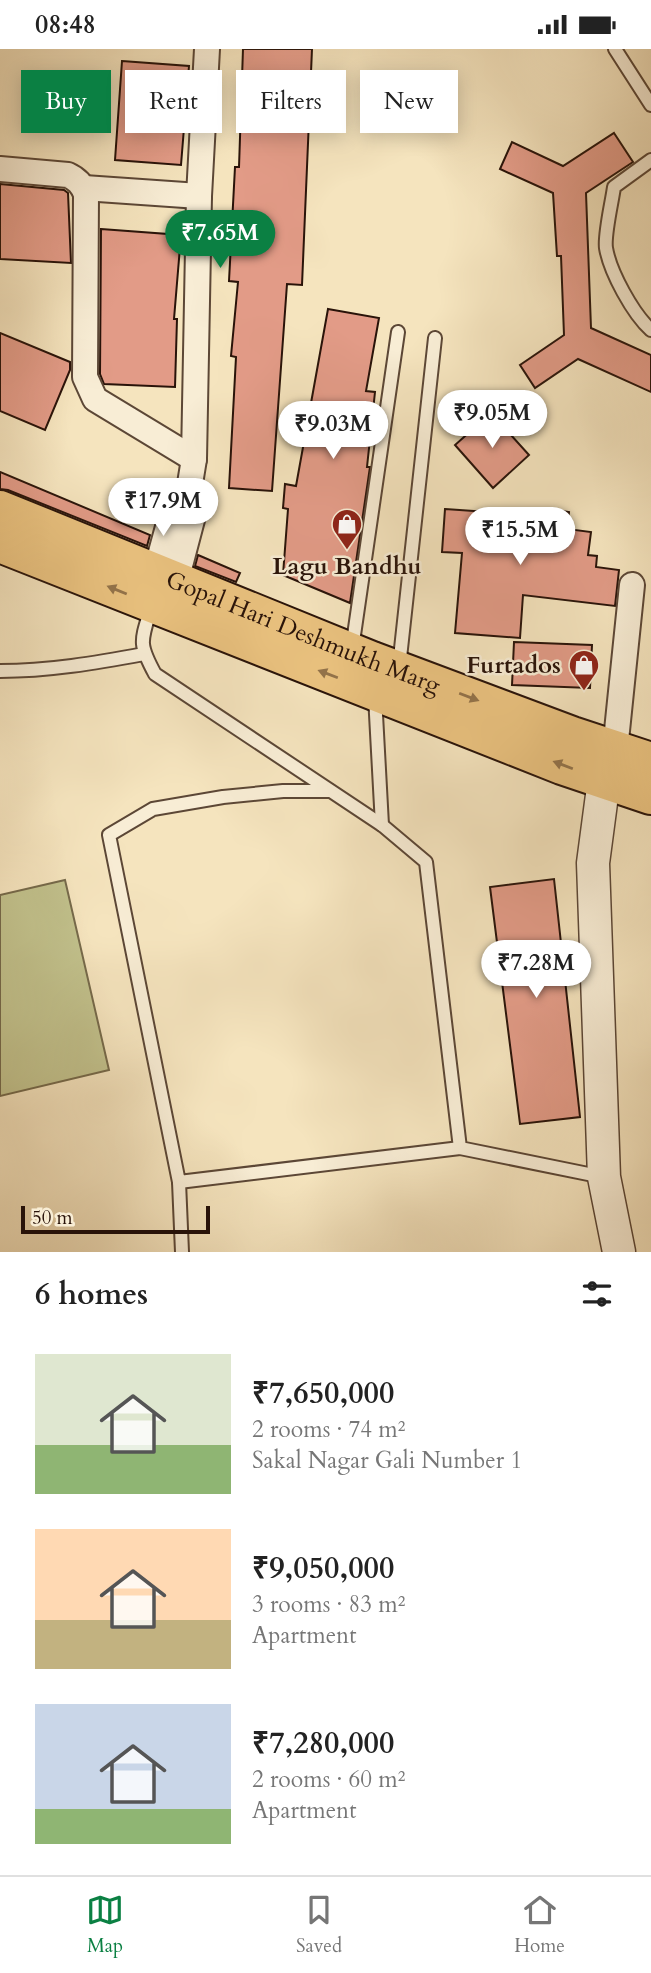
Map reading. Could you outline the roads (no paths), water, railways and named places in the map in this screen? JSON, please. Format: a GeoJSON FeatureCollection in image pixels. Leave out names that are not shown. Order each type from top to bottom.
{"type":"FeatureCollection","features":[{"type":"Feature","properties":{"kind":"main road","name":"Gopal Hari Deshmukh Marg"},"geometry":{"type":"LineString","coordinates":[[0,510],[161,586],[387,681],[610,765],[651,795]]}},
{"type":"Feature","properties":{"kind":"main road","name":"Gopal Hari Deshmukh Marg"},"geometry":{"type":"LineString","coordinates":[[0,543],[161,586],[352,653],[387,681]]}},
{"type":"Feature","properties":{"kind":"main road","name":"Gopal Hari Deshmukh Marg"},"geometry":{"type":"LineString","coordinates":[[610,765],[651,762]]}},
{"type":"Feature","properties":{"kind":"street"},"geometry":{"type":"LineString","coordinates":[[161,586],[173,509],[188,496],[194,459],[199,196],[207,49]]}},
{"type":"Feature","properties":{"kind":"street"},"geometry":{"type":"LineString","coordinates":[[0,169],[68,175],[84,188],[85,377],[89,389],[95,399],[194,459]]}},
{"type":"Feature","properties":{"kind":"street"},"geometry":{"type":"LineString","coordinates":[[84,188],[199,196]]}},
{"type":"Feature","properties":{"kind":"street"},"geometry":{"type":"LineString","coordinates":[[619,1252],[604,1177],[593,863],[610,765],[632,585]]}},
{"type":"Feature","properties":{"kind":"lane"},"geometry":{"type":"LineString","coordinates":[[615,49],[651,106]]}},
{"type":"Feature","properties":{"kind":"lane"},"geometry":{"type":"LineString","coordinates":[[651,160],[614,187],[606,247],[621,290],[642,323],[651,330]]}},
{"type":"Feature","properties":{"kind":"lane"},"geometry":{"type":"LineString","coordinates":[[352,653],[398,332]]}},
{"type":"Feature","properties":{"kind":"lane"},"geometry":{"type":"LineString","coordinates":[[382,825],[387,681],[435,338]]}},
{"type":"Feature","properties":{"kind":"lane"},"geometry":{"type":"LineString","coordinates":[[161,586],[141,641],[144,654],[155,674],[382,825],[426,862],[460,1148]]}},
{"type":"Feature","properties":{"kind":"lane"},"geometry":{"type":"LineString","coordinates":[[0,671],[87,664],[144,654]]}},
{"type":"Feature","properties":{"kind":"lane"},"geometry":{"type":"LineString","coordinates":[[182,1252],[179,1182],[109,835],[153,809],[259,793],[330,791]]}},
{"type":"Feature","properties":{"kind":"lane"},"geometry":{"type":"LineString","coordinates":[[179,1182],[460,1148],[604,1177]]}},
{"type":"Feature","properties":{"kind":"place","name":"Lagu Bandhu"},"geometry":{"type":"Point","coordinates":[347,551]}},
{"type":"Feature","properties":{"kind":"place","name":"Furtados"},"geometry":{"type":"Point","coordinates":[584,692]}}]}
